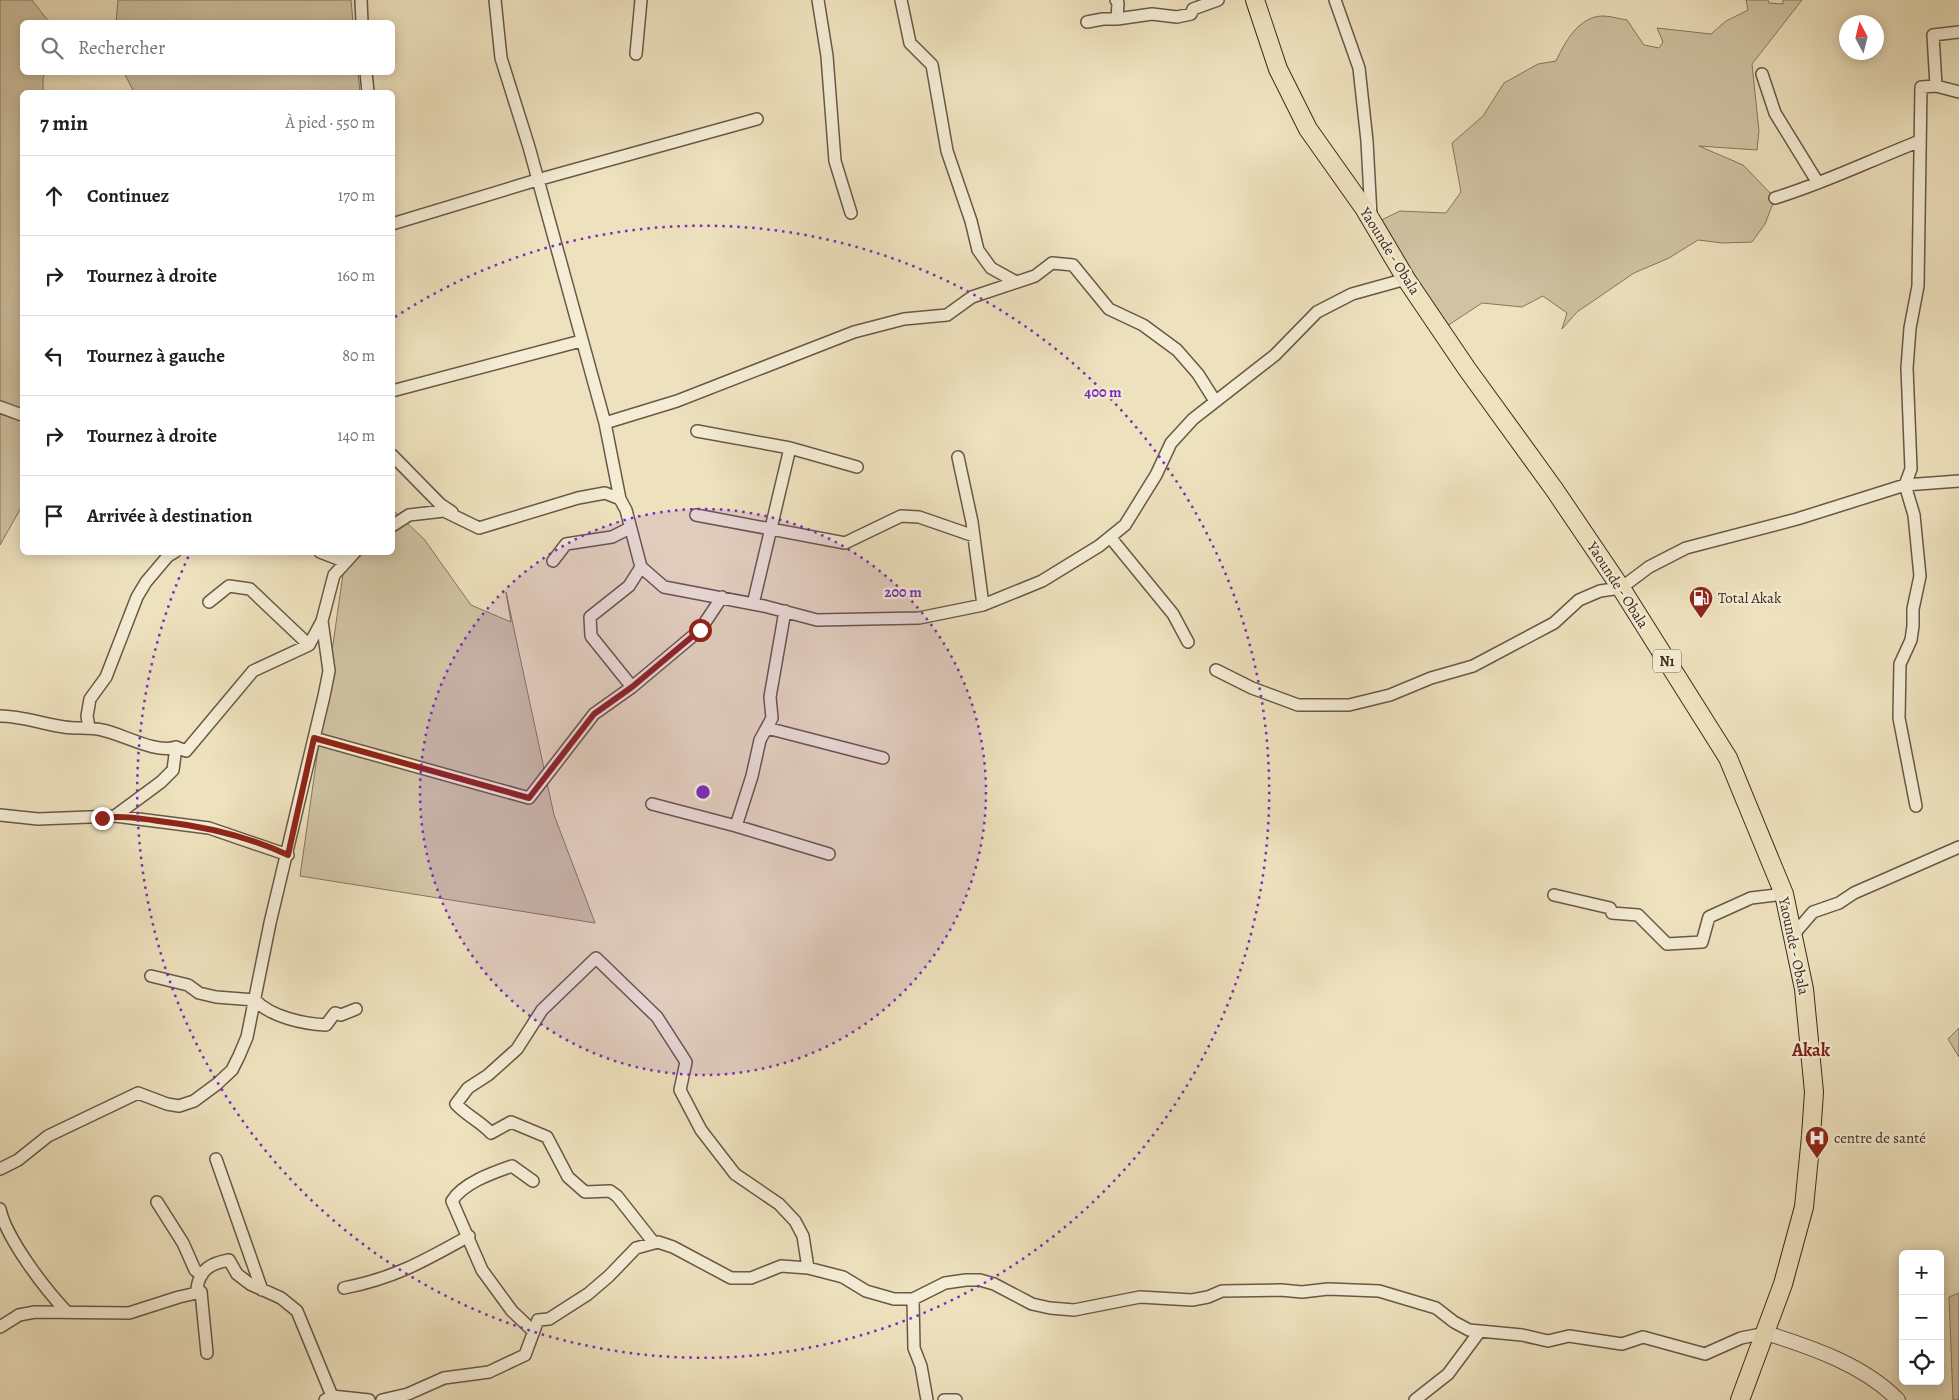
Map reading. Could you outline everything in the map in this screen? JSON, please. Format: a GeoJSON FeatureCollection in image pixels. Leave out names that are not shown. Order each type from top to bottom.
{"type":"FeatureCollection","features":[{"type":"Feature","properties":{"kind":"highway","name":"Yaounde - Obala"},"geometry":{"type":"LineString","coordinates":[[1255,0],[1278,69],[1308,129],[1371,221],[1406,279],[1620,588],[1728,758],[1784,894],[1794,934],[1804,989],[1814,1092],[1811,1136],[1804,1207],[1783,1284],[1740,1400]]}},
{"type":"Feature","properties":{"kind":"street"},"geometry":{"type":"LineString","coordinates":[[361,0],[362,20]]}},
{"type":"Feature","properties":{"kind":"street"},"geometry":{"type":"LineString","coordinates":[[495,0],[501,58],[605,423],[620,499],[626,510],[641,567],[664,587],[722,597],[817,620],[919,618],[983,605],[1042,580],[1110,537],[1125,525],[1156,475],[1171,443],[1193,419],[1275,355],[1317,312],[1352,294],[1406,279]]}},
{"type":"Feature","properties":{"kind":"street"},"geometry":{"type":"LineString","coordinates":[[636,54],[641,0]]}},
{"type":"Feature","properties":{"kind":"street"},"geometry":{"type":"LineString","coordinates":[[818,0],[827,56],[835,161],[851,213]]}},
{"type":"Feature","properties":{"kind":"street"},"geometry":{"type":"LineString","coordinates":[[901,0],[910,43],[932,65],[948,151],[971,221],[978,250],[991,268],[1016,282]]}},
{"type":"Feature","properties":{"kind":"street"},"geometry":{"type":"LineString","coordinates":[[1116,0],[1118,3],[1117,19]]}},
{"type":"Feature","properties":{"kind":"street"},"geometry":{"type":"LineString","coordinates":[[1087,22],[1152,14],[1177,17],[1191,14],[1194,9],[1218,0]]}},
{"type":"Feature","properties":{"kind":"street"},"geometry":{"type":"LineString","coordinates":[[1335,0],[1359,68],[1367,141],[1371,221]]}},
{"type":"Feature","properties":{"kind":"street"},"geometry":{"type":"LineString","coordinates":[[1936,86],[1933,35],[1959,32]]}},
{"type":"Feature","properties":{"kind":"street"},"geometry":{"type":"LineString","coordinates":[[1762,74],[1775,113],[1818,183]]}},
{"type":"Feature","properties":{"kind":"street"},"geometry":{"type":"LineString","coordinates":[[366,75],[368,90]]}},
{"type":"Feature","properties":{"kind":"street"},"geometry":{"type":"LineString","coordinates":[[1916,806],[1899,718],[1900,664],[1911,640],[1913,609],[1920,576],[1914,515],[1905,485],[1911,469],[1907,368],[1910,328],[1918,286],[1921,87],[1936,86],[1959,92]]}},
{"type":"Feature","properties":{"kind":"street"},"geometry":{"type":"LineString","coordinates":[[395,223],[537,180],[757,119]]}},
{"type":"Feature","properties":{"kind":"street"},"geometry":{"type":"LineString","coordinates":[[1774,198],[1818,183],[1920,141]]}},
{"type":"Feature","properties":{"kind":"street"},"geometry":{"type":"LineString","coordinates":[[605,423],[677,400],[854,332],[904,319],[947,315],[972,297],[1035,276],[1052,263],[1073,265],[1109,309],[1143,325],[1177,350],[1198,374],[1215,401]]}},
{"type":"Feature","properties":{"kind":"street"},"geometry":{"type":"LineString","coordinates":[[395,390],[581,341]]}},
{"type":"Feature","properties":{"kind":"street"},"geometry":{"type":"LineString","coordinates":[[0,407],[20,414]]}},
{"type":"Feature","properties":{"kind":"street"},"geometry":{"type":"LineString","coordinates":[[697,431],[790,448],[857,467]]}},
{"type":"Feature","properties":{"kind":"street"},"geometry":{"type":"LineString","coordinates":[[753,604],[769,528],[790,448]]}},
{"type":"Feature","properties":{"kind":"street"},"geometry":{"type":"LineString","coordinates":[[958,457],[974,536],[983,605]]}},
{"type":"Feature","properties":{"kind":"street"},"geometry":{"type":"LineString","coordinates":[[395,458],[440,504],[467,524],[479,528],[605,493],[620,499]]}},
{"type":"Feature","properties":{"kind":"street"},"geometry":{"type":"LineString","coordinates":[[1216,670],[1252,688],[1298,705],[1349,705],[1390,695],[1431,678],[1473,666],[1554,623],[1579,600],[1600,592],[1620,588],[1649,567],[1686,548],[1797,519],[1905,485],[1959,481]]}},
{"type":"Feature","properties":{"kind":"street"},"geometry":{"type":"LineString","coordinates":[[395,524],[409,515],[444,511],[460,517]]}},
{"type":"Feature","properties":{"kind":"street"},"geometry":{"type":"LineString","coordinates":[[696,515],[845,544],[901,516],[919,517],[974,536]]}},
{"type":"Feature","properties":{"kind":"street"},"geometry":{"type":"LineString","coordinates":[[553,561],[566,544],[612,537],[630,528]]}},
{"type":"Feature","properties":{"kind":"street"},"geometry":{"type":"LineString","coordinates":[[1110,537],[1173,614],[1188,642]]}},
{"type":"Feature","properties":{"kind":"street"},"geometry":{"type":"LineString","coordinates":[[89,727],[87,716],[90,699],[106,676],[137,597],[146,582],[170,555]]}},
{"type":"Feature","properties":{"kind":"street"},"geometry":{"type":"LineString","coordinates":[[328,555],[346,562]]}},
{"type":"Feature","properties":{"kind":"street"},"geometry":{"type":"LineString","coordinates":[[0,716],[12,716],[68,727],[89,727],[114,733],[131,741],[162,747],[176,747],[186,751],[253,671],[309,645],[322,620],[334,575],[352,555]]}},
{"type":"Feature","properties":{"kind":"street"},"geometry":{"type":"LineString","coordinates":[[632,687],[591,636],[590,617],[629,586],[641,567]]}},
{"type":"Feature","properties":{"kind":"street"},"geometry":{"type":"LineString","coordinates":[[209,602],[230,586],[250,590],[309,645]]}},
{"type":"Feature","properties":{"kind":"street"},"geometry":{"type":"LineString","coordinates":[[314,738],[529,798],[594,714],[632,687],[700,630],[722,597]]}},
{"type":"Feature","properties":{"kind":"street"},"geometry":{"type":"LineString","coordinates":[[736,826],[752,776],[760,740],[772,718],[770,697],[785,611]]}},
{"type":"Feature","properties":{"kind":"street"},"geometry":{"type":"LineString","coordinates":[[0,1169],[18,1160],[48,1136],[106,1109],[124,1097],[138,1093],[173,1106],[194,1101],[232,1070],[247,1037],[270,923],[288,855],[329,671],[322,620]]}},
{"type":"Feature","properties":{"kind":"street"},"geometry":{"type":"LineString","coordinates":[[767,728],[884,758]]}},
{"type":"Feature","properties":{"kind":"street"},"geometry":{"type":"LineString","coordinates":[[115,816],[161,782],[173,770],[176,747]]}},
{"type":"Feature","properties":{"kind":"street"},"geometry":{"type":"LineString","coordinates":[[652,804],[736,826],[830,854]]}},
{"type":"Feature","properties":{"kind":"street"},"geometry":{"type":"LineString","coordinates":[[0,815],[38,819],[115,816],[209,828],[288,855]]}},
{"type":"Feature","properties":{"kind":"street"},"geometry":{"type":"LineString","coordinates":[[1794,934],[1813,912],[1839,903],[1854,893],[1959,847]]}},
{"type":"Feature","properties":{"kind":"street"},"geometry":{"type":"LineString","coordinates":[[1554,895],[1610,908],[1612,913],[1638,915],[1668,944],[1702,942],[1709,917],[1751,898],[1784,894]]}},
{"type":"Feature","properties":{"kind":"street"},"geometry":{"type":"LineString","coordinates":[[654,1243],[617,1196],[610,1191],[586,1192],[577,1186],[568,1177],[548,1137],[511,1122],[491,1133],[478,1119],[466,1115],[456,1104],[468,1088],[488,1075],[517,1049],[542,1010],[596,958],[657,1017],[686,1062],[680,1090],[701,1130],[735,1174],[779,1204],[795,1220],[803,1236],[808,1268]]}},
{"type":"Feature","properties":{"kind":"street"},"geometry":{"type":"LineString","coordinates":[[151,976],[188,985],[199,993],[216,997],[255,1000],[264,1009],[314,1024],[326,1025],[335,1013],[341,1015],[356,1009]]}},
{"type":"Feature","properties":{"kind":"street"},"geometry":{"type":"LineString","coordinates":[[216,1159],[262,1290]]}},
{"type":"Feature","properties":{"kind":"street"},"geometry":{"type":"LineString","coordinates":[[533,1181],[512,1166],[491,1174],[457,1194],[452,1202],[482,1270],[512,1310],[533,1331]]}},
{"type":"Feature","properties":{"kind":"street"},"geometry":{"type":"LineString","coordinates":[[157,1202],[183,1243],[195,1270],[202,1275]]}},
{"type":"Feature","properties":{"kind":"street"},"geometry":{"type":"LineString","coordinates":[[0,1208],[2,1217],[26,1260],[50,1294],[66,1311]]}},
{"type":"Feature","properties":{"kind":"street"},"geometry":{"type":"LineString","coordinates":[[344,1288],[375,1282],[407,1270],[468,1236]]}},
{"type":"Feature","properties":{"kind":"street"},"geometry":{"type":"LineString","coordinates":[[382,1400],[408,1394],[444,1378],[489,1372],[525,1355],[538,1320],[549,1319],[588,1294],[609,1276],[636,1248],[654,1243],[673,1248],[731,1278],[752,1278],[781,1266],[808,1268],[844,1277],[866,1290],[894,1299],[913,1299],[945,1283],[966,1280],[980,1280],[994,1284],[1032,1304],[1074,1310],[1140,1297],[1192,1300],[1208,1297],[1222,1291],[1281,1290],[1302,1292],[1328,1289],[1379,1291],[1436,1308],[1454,1322],[1469,1330],[1522,1335],[1532,1339],[1548,1341],[1569,1336],[1622,1344],[1643,1337],[1705,1354],[1741,1338],[1766,1333],[1853,1367],[1889,1391],[1898,1400]]}},
{"type":"Feature","properties":{"kind":"street"},"geometry":{"type":"LineString","coordinates":[[207,1353],[201,1292],[197,1289],[198,1280],[212,1263],[229,1260],[237,1274],[262,1290],[281,1298],[297,1311],[328,1398],[369,1400]]}},
{"type":"Feature","properties":{"kind":"street"},"geometry":{"type":"LineString","coordinates":[[0,1327],[19,1315],[66,1311],[129,1313],[201,1292]]}},
{"type":"Feature","properties":{"kind":"street"},"geometry":{"type":"LineString","coordinates":[[913,1299],[914,1348],[921,1366],[929,1398]]}},
{"type":"Feature","properties":{"kind":"street"},"geometry":{"type":"LineString","coordinates":[[1415,1400],[1448,1374],[1480,1332]]}},
{"type":"Feature","properties":{"kind":"street"},"geometry":{"type":"LineString","coordinates":[[944,1400],[956,1400]]}},
{"type":"Feature","properties":{"kind":"shaded area"},"geometry":{"type":"Polygon","coordinates":[[[0,0],[32,0],[47,20],[20,20],[20,75],[44,75],[43,90],[20,90],[20,510],[0,545],[0,0]]]}},
{"type":"Feature","properties":{"kind":"shaded area"},"geometry":{"type":"Polygon","coordinates":[[[118,0],[351,0],[353,20],[116,20],[118,0]]]}},
{"type":"Feature","properties":{"kind":"shaded area"},"geometry":{"type":"Polygon","coordinates":[[[1746,0],[1768,0],[1769,3],[1783,4],[1783,0],[1802,0],[1752,64],[1759,131],[1757,150],[1699,146],[1743,165],[1775,198],[1765,224],[1752,242],[1723,243],[1698,240],[1669,258],[1634,273],[1577,312],[1562,329],[1567,313],[1543,296],[1522,307],[1482,303],[1441,330],[1371,225],[1400,211],[1446,213],[1461,192],[1452,143],[1483,116],[1504,83],[1538,64],[1556,61],[1568,38],[1587,20],[1594,17],[1609,16],[1627,20],[1644,45],[1659,48],[1663,42],[1657,28],[1711,34],[1726,21],[1748,10],[1746,0]]]}},
{"type":"Feature","properties":{"kind":"shaded area"},"geometry":{"type":"Polygon","coordinates":[[[125,75],[358,75],[360,90],[133,90],[125,75]]]}},
{"type":"Feature","properties":{"kind":"shaded area"},"geometry":{"type":"Polygon","coordinates":[[[395,512],[424,539],[471,605],[511,622],[506,592],[554,815],[595,923],[300,876],[346,555],[395,555],[395,512]]]}},
{"type":"Feature","properties":{"kind":"shaded area"},"geometry":{"type":"Polygon","coordinates":[[[1959,1028],[1959,1057],[1948,1039],[1959,1028]]]}},
{"type":"Feature","properties":{"kind":"shaded area"},"geometry":{"type":"Polygon","coordinates":[[[1959,1293],[1959,1400],[1953,1400],[1949,1297],[1959,1293]]]}},
{"type":"Feature","properties":{"kind":"place","name":"Total Akak"},"geometry":{"type":"Point","coordinates":[1701,619]}},
{"type":"Feature","properties":{"kind":"place","name":"centre de santé"},"geometry":{"type":"Point","coordinates":[1817,1159]}},
{"type":"Feature","properties":{"kind":"district","name":"Akak"},"geometry":{"type":"Point","coordinates":[1811,1050]}},
{"type":"Feature","properties":{"kind":"route"},"geometry":{"type":"LineString","coordinates":[[102,818],[115,816],[140,818],[209,828],[257,842],[288,855],[314,738],[529,798],[594,714],[632,687],[700,630]]}}]}
